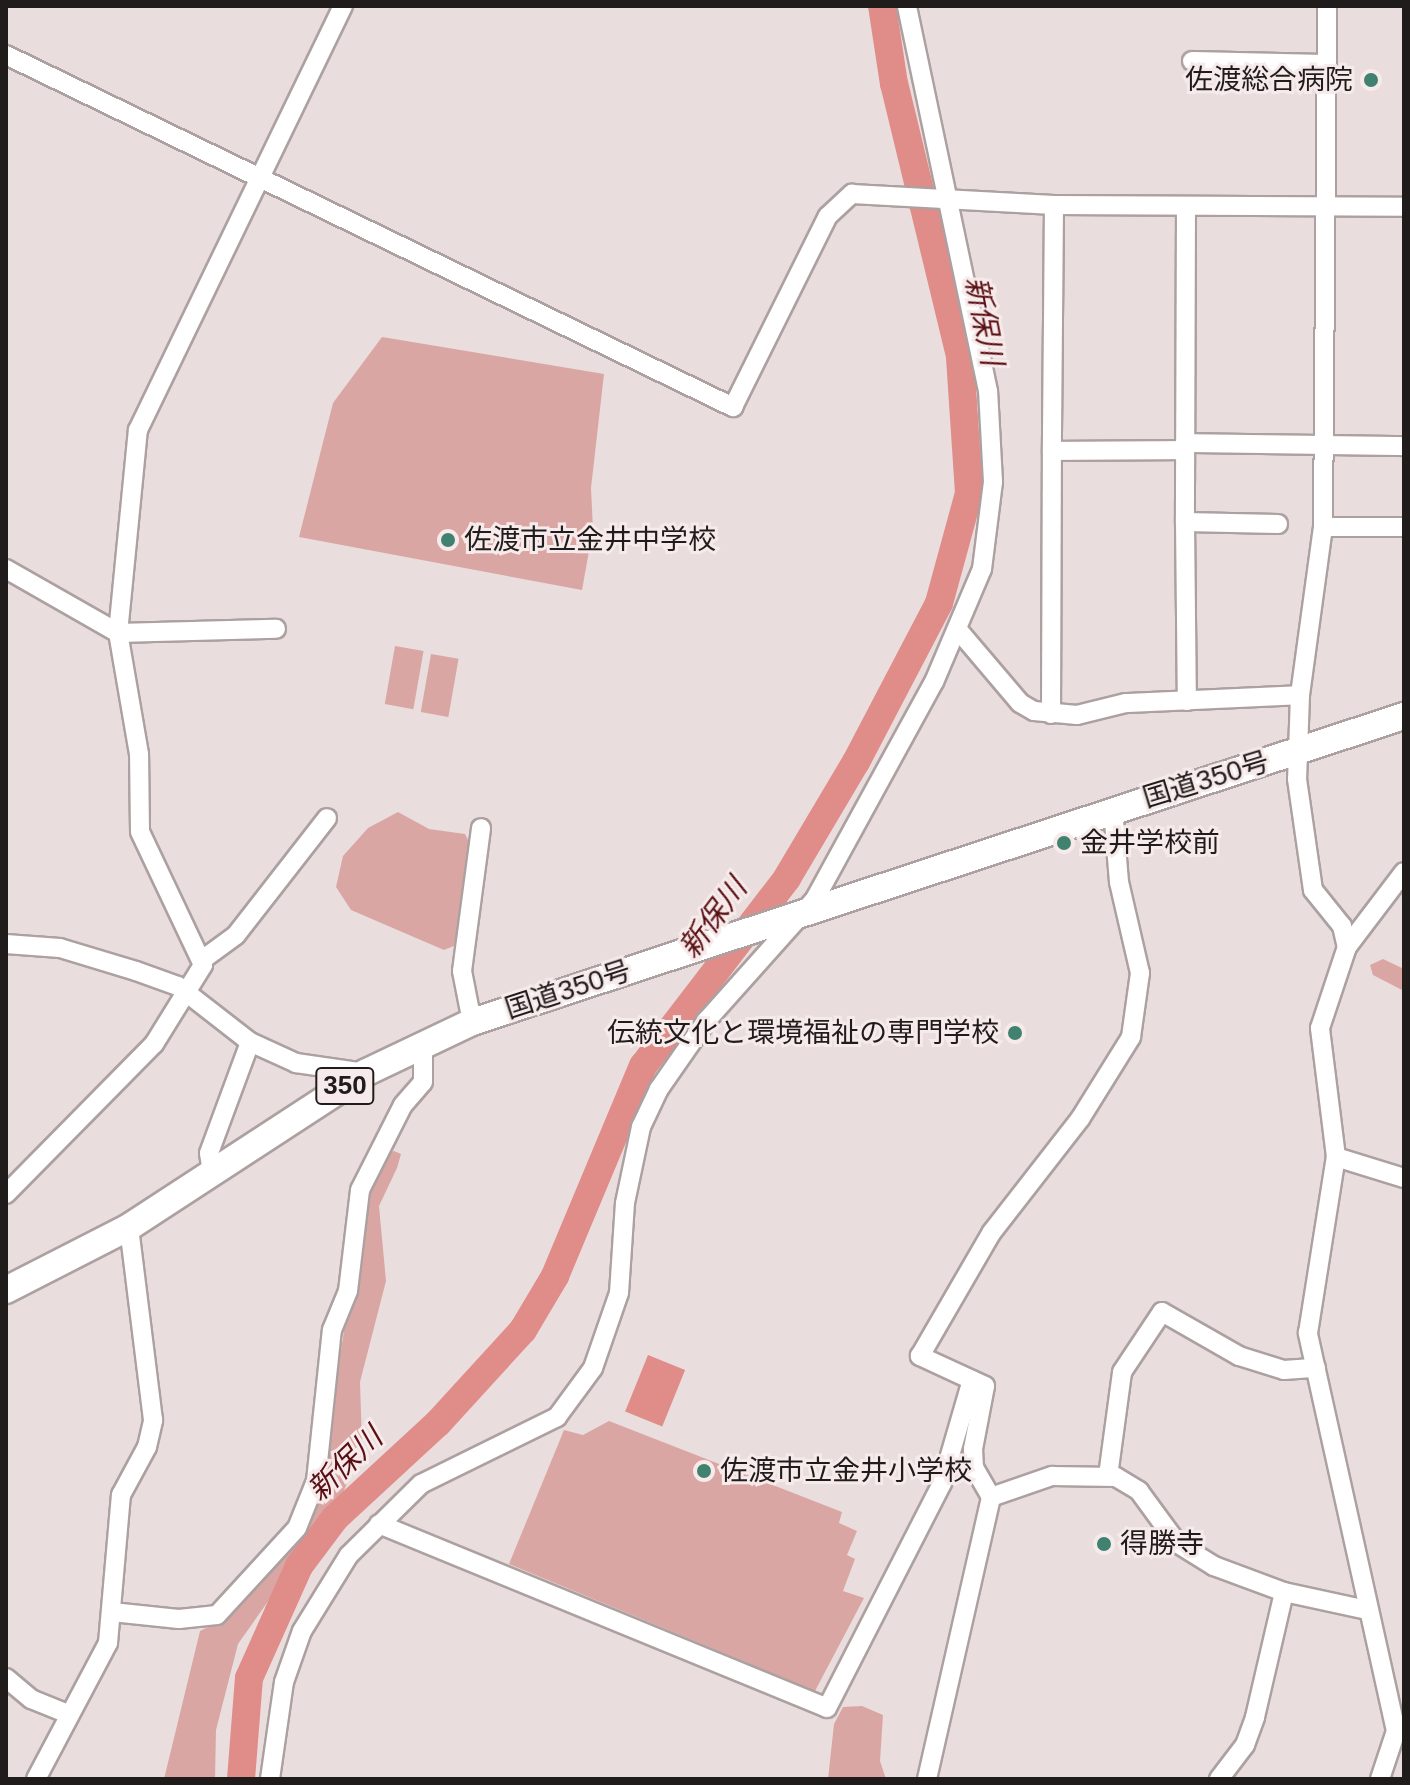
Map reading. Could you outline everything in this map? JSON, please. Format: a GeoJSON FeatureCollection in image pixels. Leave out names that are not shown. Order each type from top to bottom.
{"type":"FeatureCollection","features":[{"type":"Feature","properties":{"kind":"highway","name":"国道350号"},"geometry":{"type":"LineString","coordinates":[[6,1290],[129,1227],[365,1073],[423,1042],[472,1022],[1113,809],[1404,716]]}},
{"type":"Feature","properties":{"kind":"street"},"geometry":{"type":"LineString","coordinates":[[202,960],[140,832],[139,754],[118,633],[138,430],[343,6]]}},
{"type":"Feature","properties":{"kind":"street"},"geometry":{"type":"LineString","coordinates":[[270,1779],[284,1682],[302,1631],[349,1555],[421,1484],[557,1417],[578,1392],[610,1328],[625,1203],[641,1127],[659,1089],[707,1020],[797,916],[959,631],[982,569],[993,482],[988,391],[907,6]]}},
{"type":"Feature","properties":{"kind":"street"},"geometry":{"type":"LineString","coordinates":[[1327,6],[1326,445],[1323,527],[1300,695],[1300,751],[1311,881],[1342,926],[1347,947]]}},
{"type":"Feature","properties":{"kind":"street"},"geometry":{"type":"LineString","coordinates":[[6,55],[733,407],[828,216],[852,194],[946,202],[1054,205],[1404,207]]}},
{"type":"Feature","properties":{"kind":"street"},"geometry":{"type":"LineString","coordinates":[[1192,61],[1327,64]]}},
{"type":"Feature","properties":{"kind":"street"},"geometry":{"type":"LineString","coordinates":[[1051,714],[1054,205]]}},
{"type":"Feature","properties":{"kind":"street"},"geometry":{"type":"LineString","coordinates":[[1186,207],[1187,701]]}},
{"type":"Feature","properties":{"kind":"street"},"geometry":{"type":"LineString","coordinates":[[1052,451],[1404,446]]}},
{"type":"Feature","properties":{"kind":"street"},"geometry":{"type":"LineString","coordinates":[[1185,522],[1278,524]]}},
{"type":"Feature","properties":{"kind":"street"},"geometry":{"type":"LineString","coordinates":[[1323,527],[1404,527]]}},
{"type":"Feature","properties":{"kind":"street"},"geometry":{"type":"LineString","coordinates":[[8,577],[118,633],[276,629]]}},
{"type":"Feature","properties":{"kind":"street"},"geometry":{"type":"LineString","coordinates":[[959,631],[1020,703],[1051,714],[1187,701],[1300,695]]}},
{"type":"Feature","properties":{"kind":"street"},"geometry":{"type":"LineString","coordinates":[[927,1779],[991,1497],[974,1468],[985,1386],[920,1356],[992,1232],[1080,1119],[1137,1022],[1140,973],[1119,882],[1113,809]]}},
{"type":"Feature","properties":{"kind":"street"},"geometry":{"type":"LineString","coordinates":[[6,1194],[14,1173],[154,1044],[189,994],[202,960],[236,935],[327,818]]}},
{"type":"Feature","properties":{"kind":"street"},"geometry":{"type":"LineString","coordinates":[[472,1022],[462,953],[481,828]]}},
{"type":"Feature","properties":{"kind":"street"},"geometry":{"type":"LineString","coordinates":[[1380,1779],[1400,1731],[1367,1610],[1308,1333],[1336,1157],[1319,1041],[1347,947],[1404,872]]}},
{"type":"Feature","properties":{"kind":"street"},"geometry":{"type":"LineString","coordinates":[[6,944],[60,948],[189,994],[250,1042],[296,1063],[365,1073]]}},
{"type":"Feature","properties":{"kind":"street"},"geometry":{"type":"LineString","coordinates":[[212,1172],[209,1153],[250,1042]]}},
{"type":"Feature","properties":{"kind":"street"},"geometry":{"type":"LineString","coordinates":[[112,1612],[179,1619],[217,1615],[297,1528],[316,1481],[332,1330],[348,1291],[360,1190],[403,1105],[423,1082],[423,1042]]}},
{"type":"Feature","properties":{"kind":"street"},"geometry":{"type":"LineString","coordinates":[[1336,1157],[1404,1178]]}},
{"type":"Feature","properties":{"kind":"street"},"geometry":{"type":"LineString","coordinates":[[36,1779],[66,1713],[108,1643],[121,1495],[147,1447],[153,1420],[129,1227]]}},
{"type":"Feature","properties":{"kind":"street"},"geometry":{"type":"LineString","coordinates":[[1108,1476],[1122,1372],[1162,1312],[1239,1356],[1284,1370],[1316,1368]]}},
{"type":"Feature","properties":{"kind":"street"},"geometry":{"type":"LineString","coordinates":[[379,1524],[827,1708],[942,1483],[972,1380]]}},
{"type":"Feature","properties":{"kind":"street"},"geometry":{"type":"LineString","coordinates":[[991,1497],[1052,1476],[1108,1476],[1139,1491],[1177,1543],[1214,1566],[1284,1592],[1367,1610]]}},
{"type":"Feature","properties":{"kind":"street"},"geometry":{"type":"LineString","coordinates":[[1219,1779],[1245,1745],[1255,1717],[1284,1592]]}},
{"type":"Feature","properties":{"kind":"street"},"geometry":{"type":"LineString","coordinates":[[6,1678],[31,1699],[66,1713]]}},
{"type":"Feature","properties":{"kind":"shaded area"},"geometry":{"type":"Polygon","coordinates":[[[382,337],[604,374],[591,488],[593,529],[582,590],[299,537],[333,403],[382,337]]]}},
{"type":"Feature","properties":{"kind":"shaded area"},"geometry":{"type":"Polygon","coordinates":[[[395,646],[424,651],[413,709],[385,704],[395,646]]]}},
{"type":"Feature","properties":{"kind":"shaded area"},"geometry":{"type":"Polygon","coordinates":[[[431,654],[459,659],[448,717],[421,712],[431,654]]]}},
{"type":"Feature","properties":{"kind":"shaded area"},"geometry":{"type":"Polygon","coordinates":[[[398,812],[429,829],[465,834],[471,846],[454,946],[444,950],[351,910],[336,887],[343,856],[368,828],[398,812]]]}},
{"type":"Feature","properties":{"kind":"shaded area"},"geometry":{"type":"Polygon","coordinates":[[[1383,959],[1404,969],[1404,991],[1373,975],[1370,965],[1383,959]]]}},
{"type":"Feature","properties":{"kind":"shaded area"},"geometry":{"type":"Polygon","coordinates":[[[394,1151],[401,1154],[379,1206],[386,1281],[360,1382],[362,1444],[342,1496],[238,1644],[216,1730],[215,1779],[164,1779],[200,1631],[223,1620],[301,1534],[316,1508],[364,1205],[385,1155],[394,1151]]]}},
{"type":"Feature","properties":{"kind":"shaded area"},"geometry":{"type":"Polygon","coordinates":[[[648,1355],[685,1370],[662,1427],[625,1412],[648,1355]]]}},
{"type":"Feature","properties":{"kind":"shaded area"},"geometry":{"type":"Polygon","coordinates":[[[609,1421],[842,1512],[839,1523],[857,1531],[847,1555],[855,1559],[843,1591],[864,1598],[815,1691],[509,1564],[564,1430],[583,1435],[609,1421]]]}},
{"type":"Feature","properties":{"kind":"shaded area"},"geometry":{"type":"Polygon","coordinates":[[[862,1706],[883,1715],[880,1761],[886,1779],[828,1779],[834,1724],[843,1707],[862,1706]]]}},
{"type":"Feature","properties":{"kind":"waterway","name":"新保川"},"geometry":{"type":"LineString","coordinates":[[241,1779],[249,1678],[299,1566],[335,1518],[438,1423],[523,1330],[555,1276],[643,1066],[787,878],[856,762],[939,603],[969,493],[960,356],[894,84],[882,6]]}},
{"type":"Feature","properties":{"kind":"place","name":"佐渡総合病院"},"geometry":{"type":"Point","coordinates":[1371,80]}},
{"type":"Feature","properties":{"kind":"place","name":"佐渡市立金井中学校"},"geometry":{"type":"Point","coordinates":[448,540]}},
{"type":"Feature","properties":{"kind":"place","name":"金井学校前"},"geometry":{"type":"Point","coordinates":[1064,843]}},
{"type":"Feature","properties":{"kind":"place","name":"伝統文化と環境福祉の専門学校"},"geometry":{"type":"Point","coordinates":[1015,1033]}},
{"type":"Feature","properties":{"kind":"place","name":"佐渡市立金井小学校"},"geometry":{"type":"Point","coordinates":[704,1471]}},
{"type":"Feature","properties":{"kind":"place","name":"得勝寺"},"geometry":{"type":"Point","coordinates":[1104,1544]}}]}
